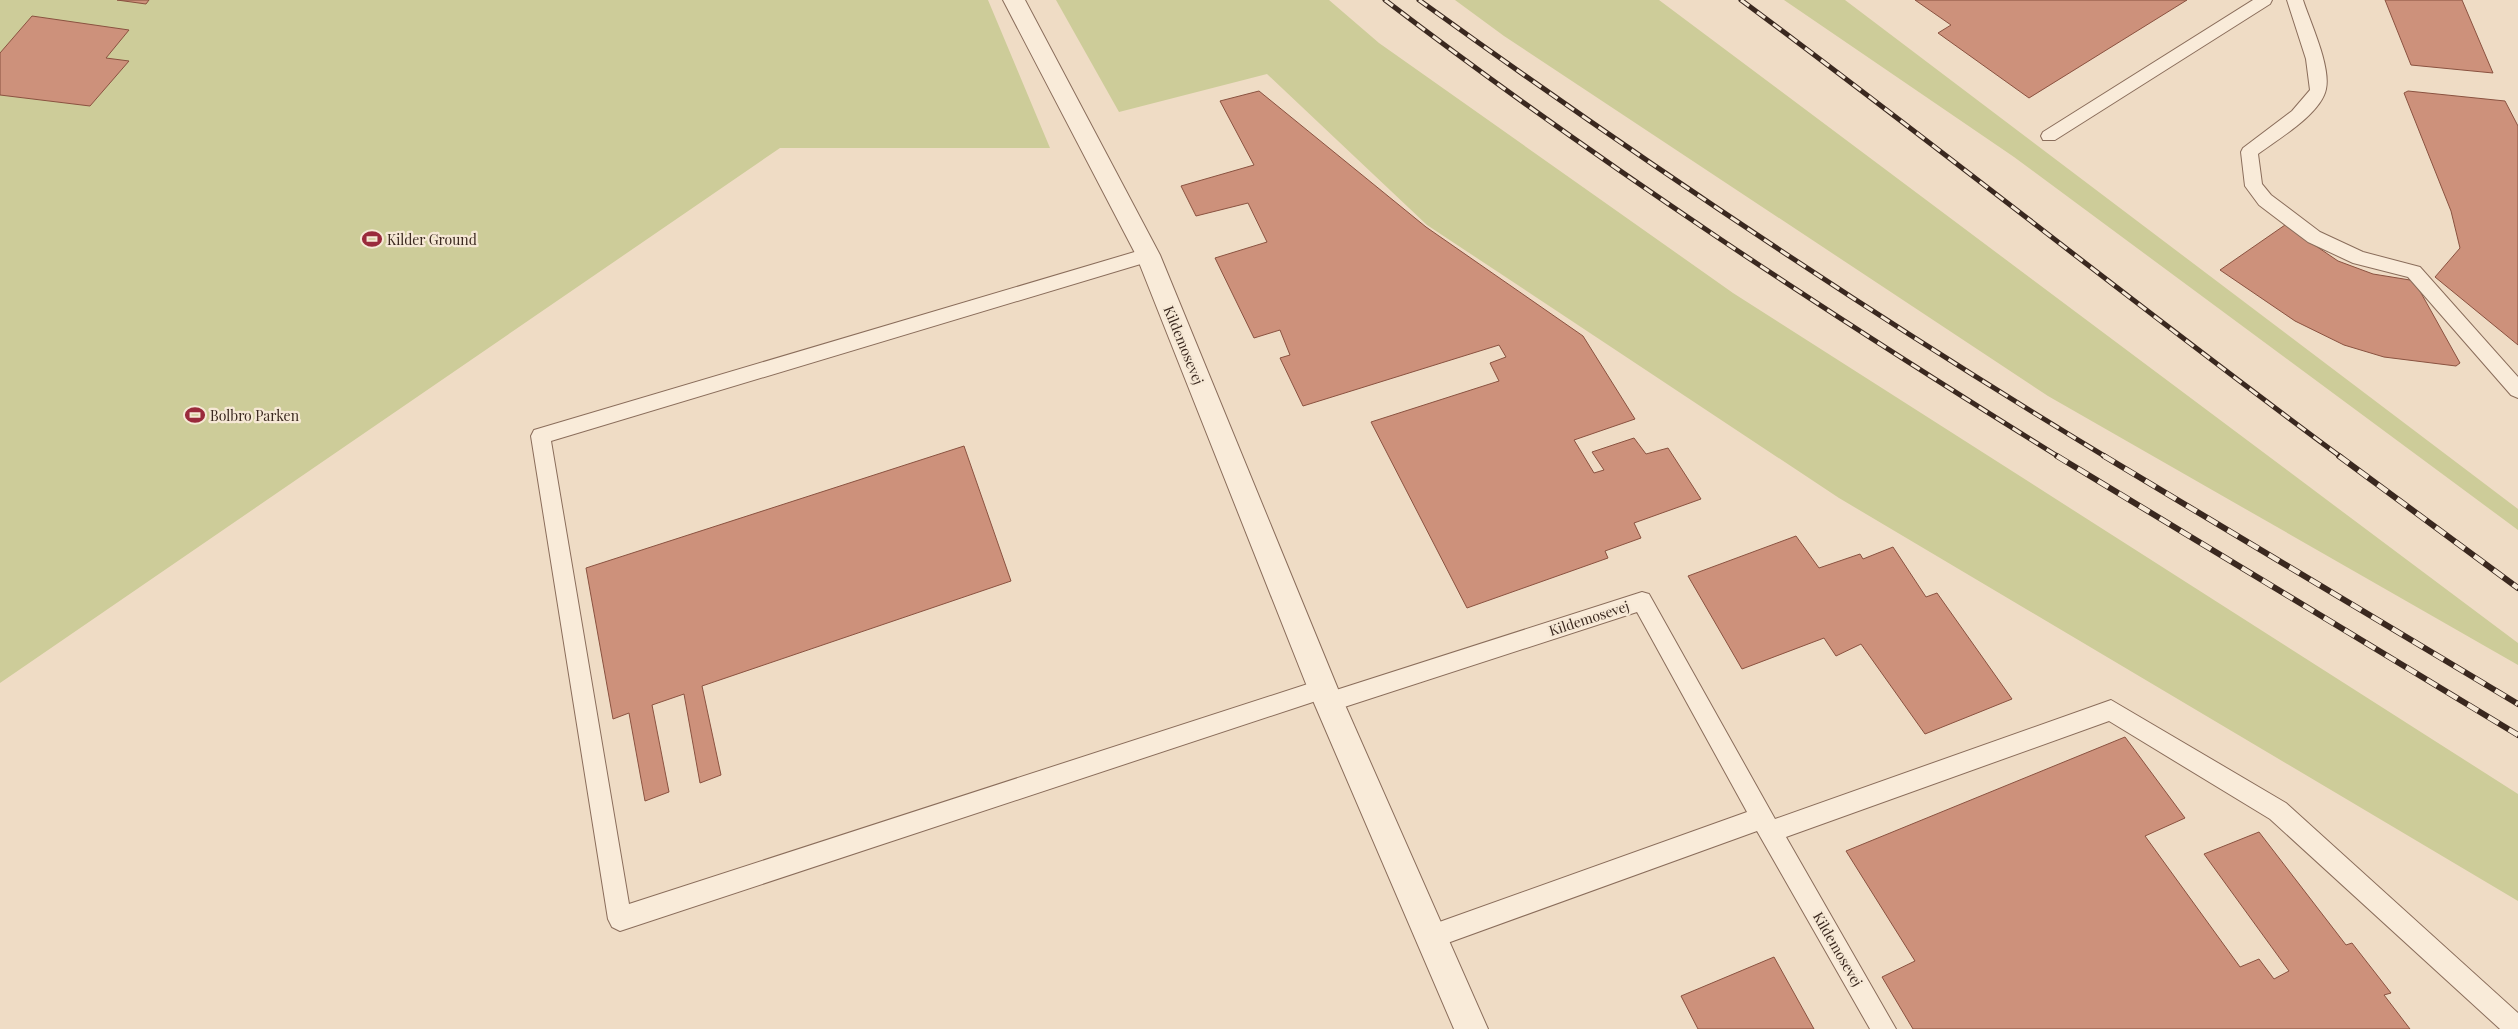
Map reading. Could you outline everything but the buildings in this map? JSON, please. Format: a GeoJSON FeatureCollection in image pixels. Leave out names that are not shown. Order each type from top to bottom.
{"type":"FeatureCollection","features":[{"type":"Feature","properties":{"kind":"street","name":"Kildemosevej"},"geometry":{"type":"LineString","coordinates":[[1014,0],[1148,255],[1326,696],[1471,1029]]}},
{"type":"Feature","properties":{"kind":"lane"},"geometry":{"type":"LineString","coordinates":[[2049,136],[2264,0]]}},
{"type":"Feature","properties":{"kind":"lane"},"geometry":{"type":"LineString","coordinates":[[2296,0],[2316,67],[2318,90],[2306,108],[2249,152],[2254,186],[2266,200],[2314,238],[2359,258],[2414,272],[2518,390]]}},
{"type":"Feature","properties":{"kind":"lane"},"geometry":{"type":"LineString","coordinates":[[1148,255],[542,436],[620,918],[1326,696]]}},
{"type":"Feature","properties":{"kind":"lane","name":"Kildemosevej"},"geometry":{"type":"LineString","coordinates":[[1326,696],[1642,601],[1766,825],[1884,1029]]}},
{"type":"Feature","properties":{"kind":"lane"},"geometry":{"type":"LineString","coordinates":[[1431,937],[2111,710],[2278,811],[2518,1029]]}},
{"type":"Feature","properties":{"kind":"shaded area","name":"Bolbro Parken"},"geometry":{"type":"Polygon","coordinates":[[[0,0],[988,0],[1050,148],[780,148],[0,683],[0,0]]]}},
{"type":"Feature","properties":{"kind":"shaded area"},"geometry":{"type":"Polygon","coordinates":[[[1056,0],[1329,0],[1379,43],[1733,293],[2518,794],[2518,901],[1839,498],[1427,225],[1267,74],[1119,112],[1056,0]]]}},
{"type":"Feature","properties":{"kind":"shaded area"},"geometry":{"type":"Polygon","coordinates":[[[1455,0],[1659,0],[2518,643],[2518,665],[2048,396],[1504,36],[1455,0]]]}},
{"type":"Feature","properties":{"kind":"shaded area"},"geometry":{"type":"Polygon","coordinates":[[[1784,0],[1845,0],[2518,509],[2518,530],[2014,157],[1784,0]]]}},
{"type":"Feature","properties":{"kind":"railway"},"geometry":{"type":"LineString","coordinates":[[1385,0],[1549,121],[1717,237],[2059,457]]}},
{"type":"Feature","properties":{"kind":"railway"},"geometry":{"type":"LineString","coordinates":[[1419,0],[1672,178],[1930,348],[2106,457]]}},
{"type":"Feature","properties":{"kind":"railway"},"geometry":{"type":"LineString","coordinates":[[1741,0],[2190,344],[2341,457]]}},
{"type":"Feature","properties":{"kind":"railway"},"geometry":{"type":"LineString","coordinates":[[2057,456],[2518,735]]}},
{"type":"Feature","properties":{"kind":"railway"},"geometry":{"type":"LineString","coordinates":[[2104,456],[2518,704]]}},
{"type":"Feature","properties":{"kind":"railway"},"geometry":{"type":"LineString","coordinates":[[2339,456],[2518,588]]}},
{"type":"Feature","properties":{"kind":"place","name":"Kilder Ground"},"geometry":{"type":"Point","coordinates":[372,239]}},
{"type":"Feature","properties":{"kind":"place","name":"Bolbro Parken"},"geometry":{"type":"Point","coordinates":[195,415]}}]}
